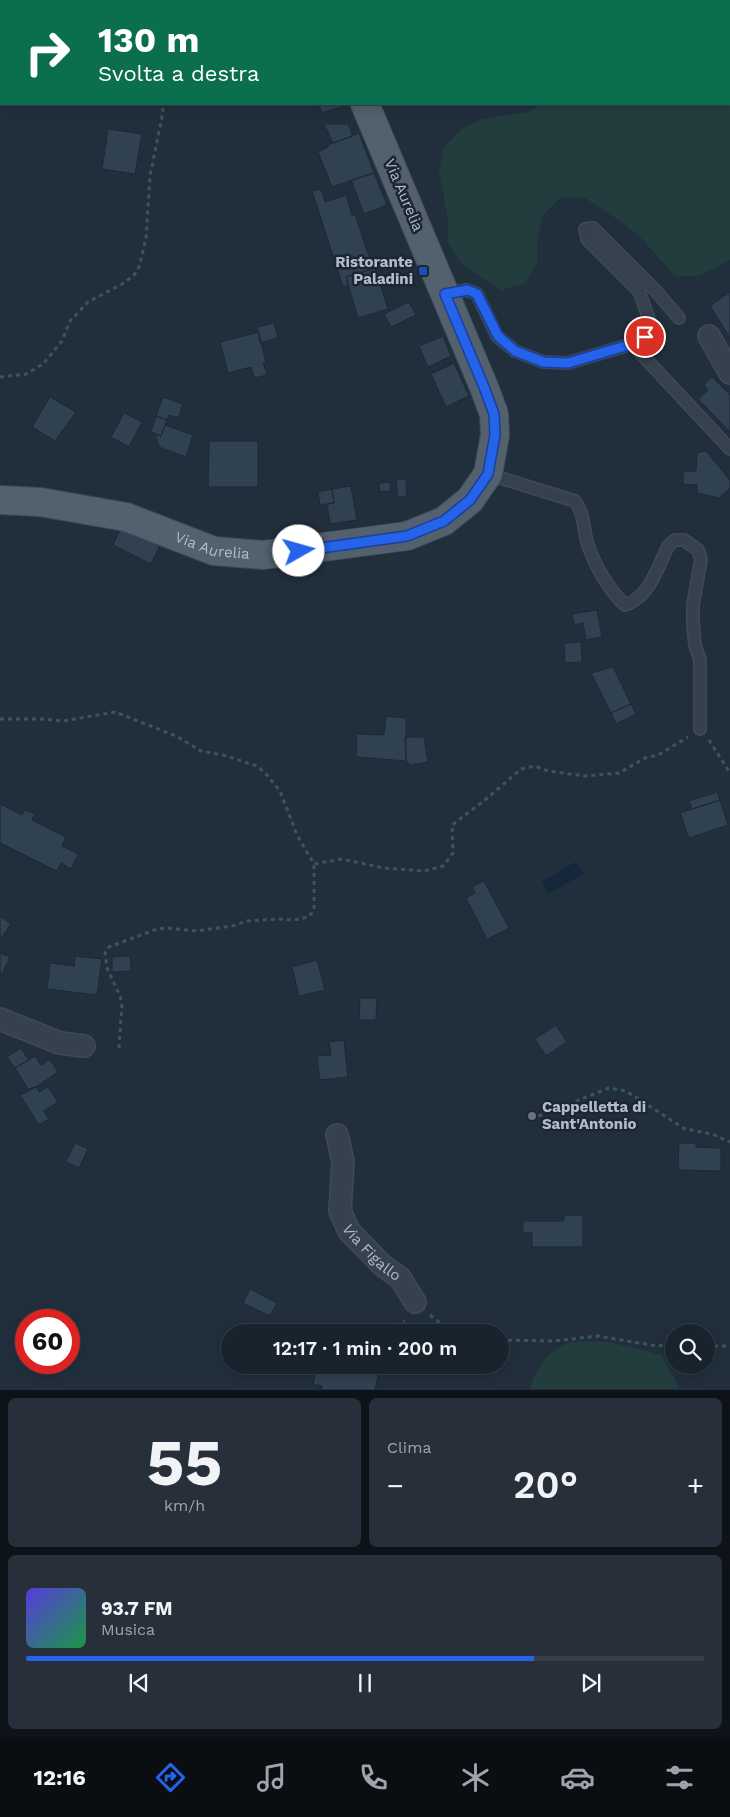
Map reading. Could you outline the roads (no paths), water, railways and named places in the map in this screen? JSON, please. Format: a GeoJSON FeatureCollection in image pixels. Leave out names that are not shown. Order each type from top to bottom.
{"type":"FeatureCollection","features":[{"type":"Feature","properties":{"kind":"main road","name":"Via Aurelia"},"geometry":{"type":"LineString","coordinates":[[0,500],[40,502],[126,517],[214,551],[263,555],[407,536],[444,521],[470,500],[488,474],[495,435],[494,414],[365,105]]}},
{"type":"Feature","properties":{"kind":"street"},"geometry":{"type":"LineString","coordinates":[[709,336],[730,373]]}},
{"type":"Feature","properties":{"kind":"street"},"geometry":{"type":"LineString","coordinates":[[0,1019],[60,1043],[84,1046]]}},
{"type":"Feature","properties":{"kind":"street","name":"Via Figallo"},"geometry":{"type":"LineString","coordinates":[[337,1135],[343,1161],[340,1211],[343,1218],[350,1231],[382,1265],[400,1278],[415,1302]]}},
{"type":"Feature","properties":{"kind":"lane"},"geometry":{"type":"LineString","coordinates":[[445,294],[468,290],[477,294],[498,336],[515,351],[543,362],[568,363],[632,344],[645,337],[649,319],[639,291],[587,239],[585,229],[593,228],[655,290],[679,318]]}},
{"type":"Feature","properties":{"kind":"lane"},"geometry":{"type":"LineString","coordinates":[[632,344],[730,449]]}},
{"type":"Feature","properties":{"kind":"lane"},"geometry":{"type":"LineString","coordinates":[[488,474],[575,501],[581,509],[588,545],[615,596],[625,605],[634,602],[644,593],[668,546],[675,540],[684,540],[698,550],[701,559],[693,605],[692,624],[695,645],[700,660],[700,729]]}},
{"type":"Feature","properties":{"kind":"water"},"geometry":{"type":"Polygon","coordinates":[[[576,862],[584,873],[549,894],[542,881],[576,862]]]}},
{"type":"Feature","properties":{"kind":"place","name":"Ristorante Paladini"},"geometry":{"type":"Point","coordinates":[423,271]}},
{"type":"Feature","properties":{"kind":"place","name":"Cappelletta di Sant'Antonio"},"geometry":{"type":"Point","coordinates":[532,1116]}}]}
